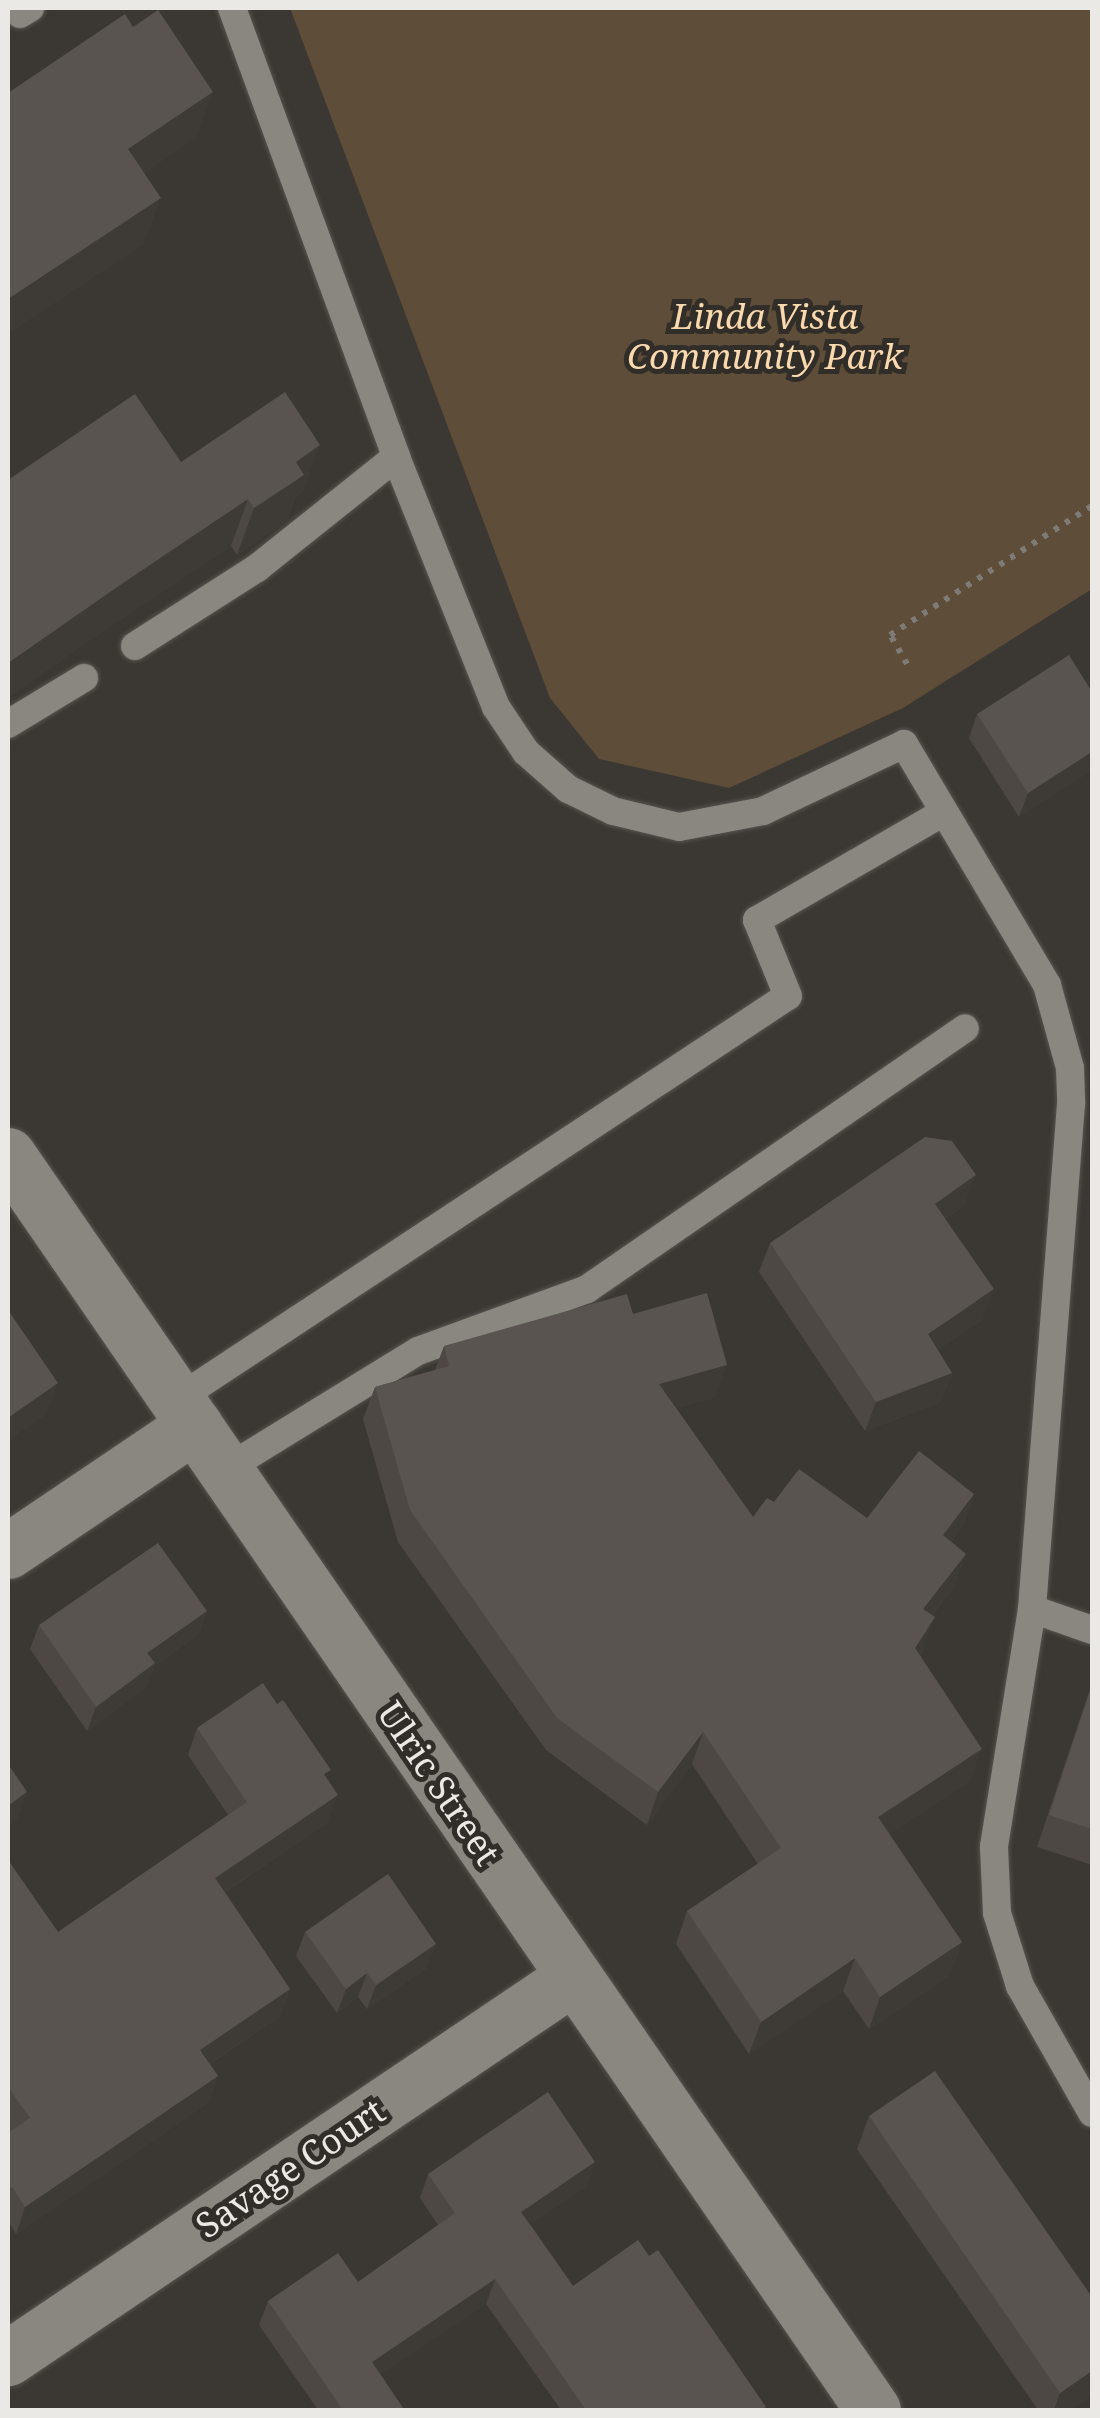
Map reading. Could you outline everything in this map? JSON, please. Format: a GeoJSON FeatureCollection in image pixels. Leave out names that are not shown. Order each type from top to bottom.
{"type":"FeatureCollection","features":[{"type":"Feature","properties":{"kind":"main road","name":"Ulric Street"},"geometry":{"type":"LineString","coordinates":[[8,1155],[872,2410]]}},
{"type":"Feature","properties":{"kind":"main road"},"geometry":{"type":"LineString","coordinates":[[8,1551],[185,1412]]}},
{"type":"Feature","properties":{"kind":"main road","name":"Savage Court"},"geometry":{"type":"LineString","coordinates":[[8,2358],[572,1978]]}},
{"type":"Feature","properties":{"kind":"lane"},"geometry":{"type":"LineString","coordinates":[[232,8],[396,457],[496,707],[526,752],[568,789],[613,811],[679,827],[762,810],[904,744],[1047,985],[1070,1068],[1032,1609],[994,1847],[997,1913],[1020,1986],[1092,2113]]}},
{"type":"Feature","properties":{"kind":"lane"},"geometry":{"type":"LineString","coordinates":[[134,646],[256,568],[396,457]]}},
{"type":"Feature","properties":{"kind":"lane"},"geometry":{"type":"LineString","coordinates":[[8,724],[84,678]]}},
{"type":"Feature","properties":{"kind":"lane"},"geometry":{"type":"LineString","coordinates":[[185,1412],[788,996],[758,920],[942,813]]}},
{"type":"Feature","properties":{"kind":"lane"},"geometry":{"type":"LineString","coordinates":[[226,1469],[418,1351],[586,1290],[965,1028]]}},
{"type":"Feature","properties":{"kind":"lane"},"geometry":{"type":"LineString","coordinates":[[1032,1609],[1092,1630]]}},
{"type":"Feature","properties":{"kind":"path"},"geometry":{"type":"LineString","coordinates":[[908,664],[890,635],[1092,506]]}},
{"type":"Feature","properties":{"kind":"green space","name":"Linda Vista Community Park"},"geometry":{"type":"Polygon","coordinates":[[[290,8],[1092,8],[1092,589],[903,708],[729,788],[599,759],[550,698],[290,8]]]}},
{"type":"Feature","properties":{"kind":"building"},"geometry":{"type":"Polygon","coordinates":[[[158,10],[213,92],[128,149],[161,198],[8,299],[8,93],[125,14],[133,27],[158,10]]]}},
{"type":"Feature","properties":{"kind":"building"},"geometry":{"type":"Polygon","coordinates":[[[285,392],[320,445],[296,462],[304,475],[254,508],[248,499],[8,663],[8,480],[135,394],[181,462],[285,392]]]}},
{"type":"Feature","properties":{"kind":"building"},"geometry":{"type":"Polygon","coordinates":[[[1069,655],[1092,692],[1092,752],[1028,793],[977,714],[1069,655]]]}},
{"type":"Feature","properties":{"kind":"building"},"geometry":{"type":"Polygon","coordinates":[[[925,1137],[952,1141],[976,1175],[935,1204],[994,1289],[928,1334],[952,1373],[876,1402],[770,1243],[925,1137]]]}},
{"type":"Feature","properties":{"kind":"building"},"geometry":{"type":"Polygon","coordinates":[[[707,1293],[727,1365],[659,1384],[753,1517],[767,1498],[774,1502],[799,1469],[867,1518],[919,1451],[974,1494],[943,1535],[966,1554],[923,1609],[935,1617],[915,1648],[982,1749],[878,1817],[962,1942],[880,1997],[855,1958],[761,2022],[687,1911],[781,1848],[703,1732],[658,1792],[557,1718],[410,1510],[375,1387],[449,1366],[444,1346],[627,1294],[633,1314],[707,1293]]]}},
{"type":"Feature","properties":{"kind":"building"},"geometry":{"type":"Polygon","coordinates":[[[8,1310],[58,1383],[8,1418],[8,1310]]]}},
{"type":"Feature","properties":{"kind":"building"},"geometry":{"type":"Polygon","coordinates":[[[158,1543],[207,1611],[147,1653],[155,1663],[96,1707],[39,1625],[158,1543]]]}},
{"type":"Feature","properties":{"kind":"building"},"geometry":{"type":"Polygon","coordinates":[[[263,1683],[277,1704],[283,1700],[331,1770],[324,1774],[338,1795],[215,1878],[290,1989],[200,2050],[218,2076],[25,2207],[12,2187],[8,2190],[8,2133],[30,2118],[8,2087],[8,1860],[58,1932],[247,1802],[197,1728],[263,1683]]]}},
{"type":"Feature","properties":{"kind":"building"},"geometry":{"type":"Polygon","coordinates":[[[1092,1685],[1092,1829],[1049,1815],[1092,1685]]]}},
{"type":"Feature","properties":{"kind":"building"},"geometry":{"type":"Polygon","coordinates":[[[8,1764],[27,1792],[8,1806],[8,1764]]]}},
{"type":"Feature","properties":{"kind":"building"},"geometry":{"type":"Polygon","coordinates":[[[388,1874],[436,1944],[376,1985],[367,1973],[346,1989],[305,1932],[388,1874]]]}},
{"type":"Feature","properties":{"kind":"building"},"geometry":{"type":"Polygon","coordinates":[[[935,2071],[1092,2297],[1092,2371],[1060,2393],[869,2116],[935,2071]]]}},
{"type":"Feature","properties":{"kind":"building"},"geometry":{"type":"Polygon","coordinates":[[[548,2092],[595,2162],[521,2212],[573,2286],[638,2240],[649,2256],[658,2250],[766,2407],[586,2410],[495,2279],[372,2362],[403,2408],[343,2410],[268,2301],[338,2253],[358,2282],[455,2213],[428,2174],[548,2092]]]}}]}
